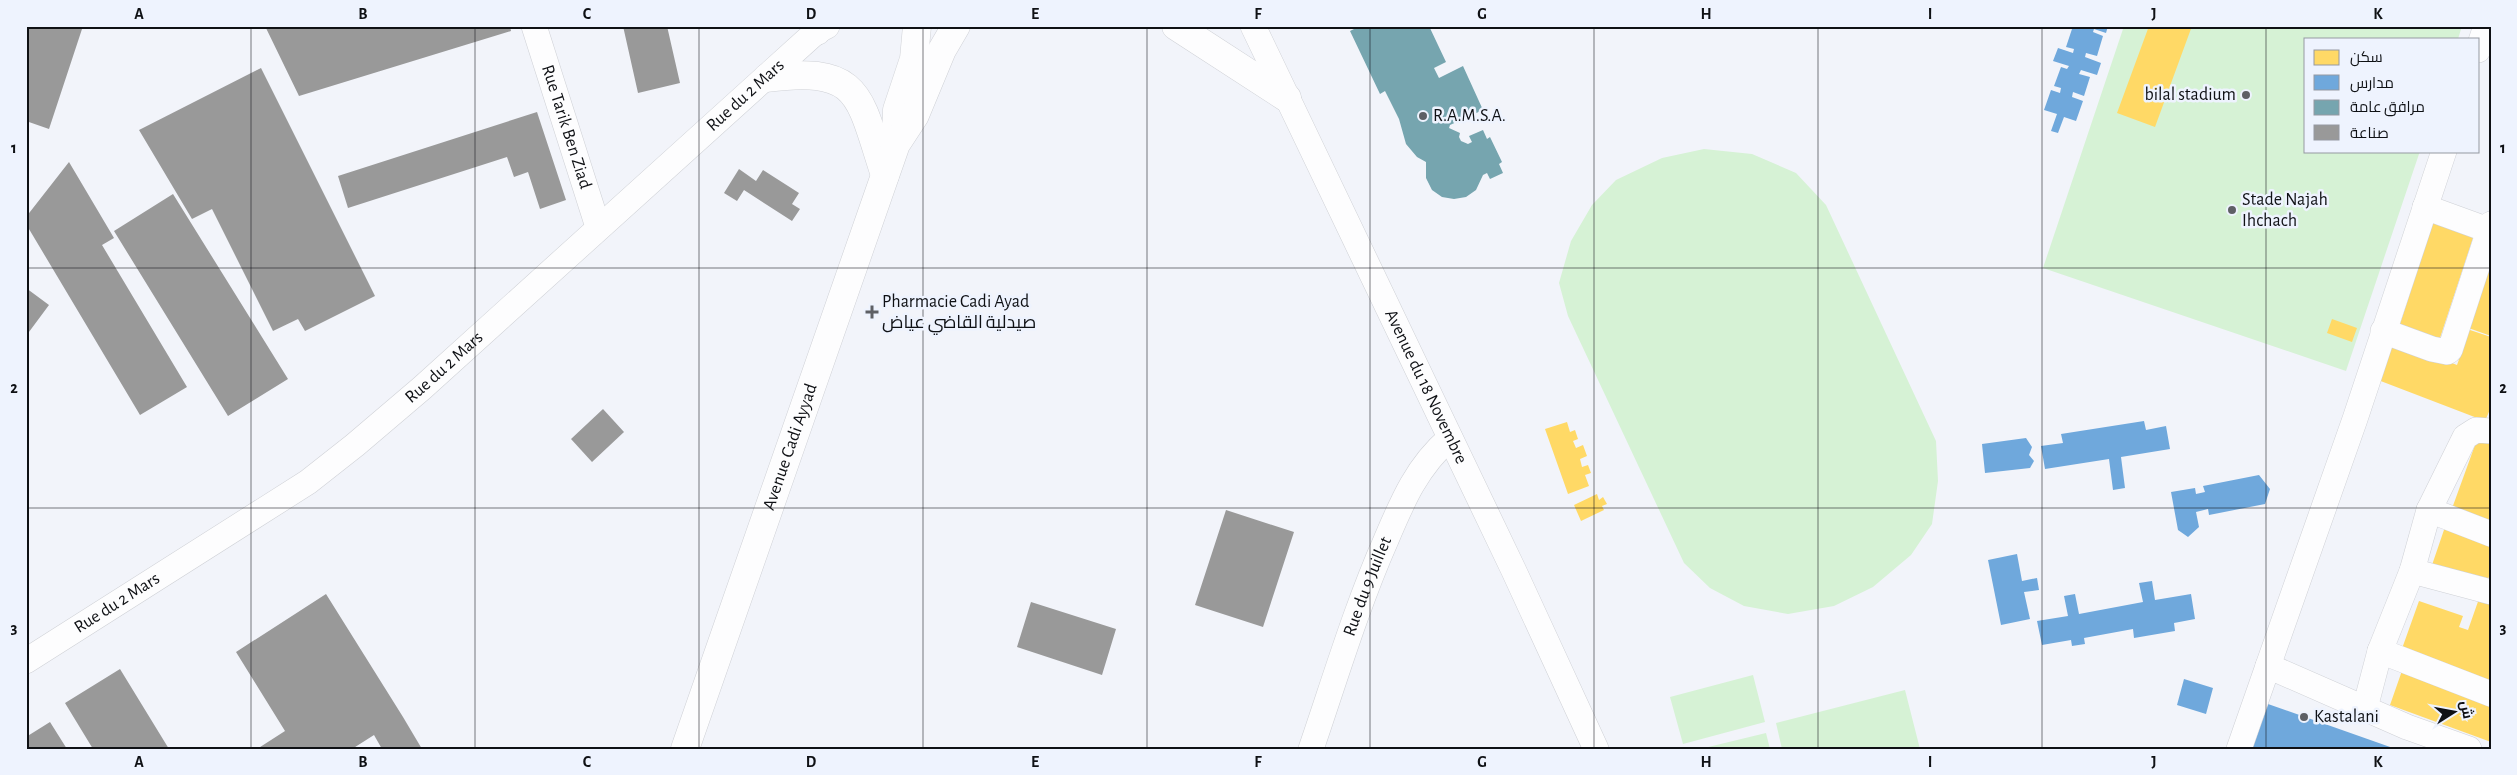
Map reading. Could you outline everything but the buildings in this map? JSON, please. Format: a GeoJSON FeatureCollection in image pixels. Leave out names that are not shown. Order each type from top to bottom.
{"type":"FeatureCollection","features":[{"type":"Feature","properties":{"kind":"main road","name":"Avenue Cadi Ayyad"},"geometry":{"type":"LineString","coordinates":[[896,144],[897,110],[914,59],[917,26]]}},
{"type":"Feature","properties":{"kind":"main road","name":"Avenue Cadi Ayyad"},"geometry":{"type":"LineString","coordinates":[[685,749],[896,144],[915,115],[942,50],[956,26]]}},
{"type":"Feature","properties":{"kind":"main road"},"geometry":{"type":"LineString","coordinates":[[1176,26],[1287,98]]}},
{"type":"Feature","properties":{"kind":"main road"},"geometry":{"type":"LineString","coordinates":[[767,78],[800,74],[821,76],[836,80],[849,88],[865,115],[885,175]]}},
{"type":"Feature","properties":{"kind":"street","name":"Rue Tarik Ben Ziad"},"geometry":{"type":"LineString","coordinates":[[534,26],[598,227]]}},
{"type":"Feature","properties":{"kind":"street","name":"Avenue du 18 Novembre"},"geometry":{"type":"LineString","coordinates":[[1253,26],[1596,749]]}},
{"type":"Feature","properties":{"kind":"street"},"geometry":{"type":"LineString","coordinates":[[2480,44],[2486,26]]}},
{"type":"Feature","properties":{"kind":"street","name":"Rue du 2 Mars"},"geometry":{"type":"LineString","coordinates":[[26,660],[308,482],[355,445],[422,388],[598,227],[822,28]]}},
{"type":"Feature","properties":{"kind":"street"},"geometry":{"type":"LineString","coordinates":[[2239,749],[2355,419],[2444,152]]}},
{"type":"Feature","properties":{"kind":"street"},"geometry":{"type":"LineString","coordinates":[[2383,331],[2432,349],[2447,352],[2450,350],[2490,228],[2425,207]]}},
{"type":"Feature","properties":{"kind":"street"},"geometry":{"type":"LineString","coordinates":[[2365,708],[2380,651],[2412,571],[2429,510],[2465,437],[2476,430],[2491,431]]}},
{"type":"Feature","properties":{"kind":"street","name":"Rue du 9 Juillet"},"geometry":{"type":"LineString","coordinates":[[1311,749],[1367,583],[1398,512],[1422,468],[1433,453],[1450,438]]}},
{"type":"Feature","properties":{"kind":"street"},"geometry":{"type":"LineString","coordinates":[[2429,510],[2491,534]]}},
{"type":"Feature","properties":{"kind":"street"},"geometry":{"type":"LineString","coordinates":[[2412,571],[2491,592]]}},
{"type":"Feature","properties":{"kind":"street"},"geometry":{"type":"LineString","coordinates":[[2380,651],[2491,694]]}},
{"type":"Feature","properties":{"kind":"street"},"geometry":{"type":"LineString","coordinates":[[2268,666],[2406,728],[2469,749]]}},
{"type":"Feature","properties":{"kind":"green space","name":"Stade Najah Ihchach"},"geometry":{"type":"Polygon","coordinates":[[[2124,26],[2462,26],[2458,38],[2304,38],[2304,152],[2420,152],[2346,371],[2043,268],[2124,26]]]}},
{"type":"Feature","properties":{"kind":"green space"},"geometry":{"type":"Polygon","coordinates":[[[1704,149],[1752,154],[1796,173],[1826,205],[1936,441],[1938,481],[1932,524],[1911,555],[1873,587],[1834,606],[1788,614],[1744,606],[1710,588],[1684,563],[1568,316],[1559,283],[1571,241],[1592,205],[1616,180],[1662,158],[1704,149]]]}},
{"type":"Feature","properties":{"kind":"green space"},"geometry":{"type":"Polygon","coordinates":[[[1753,675],[1765,722],[1683,744],[1670,697],[1753,675]]]}},
{"type":"Feature","properties":{"kind":"green space"},"geometry":{"type":"Polygon","coordinates":[[[1905,690],[1920,749],[1782,749],[1776,723],[1905,690]]]}},
{"type":"Feature","properties":{"kind":"green space"},"geometry":{"type":"Polygon","coordinates":[[[1766,733],[1770,749],[1700,749],[1766,733]]]}},
{"type":"Feature","properties":{"kind":"place","name":"bilal stadium"},"geometry":{"type":"Point","coordinates":[2246,95]}},
{"type":"Feature","properties":{"kind":"place","name":"R.A.M.S.A."},"geometry":{"type":"Point","coordinates":[1423,116]}},
{"type":"Feature","properties":{"kind":"place","name":"Stade Najah Ihchach"},"geometry":{"type":"Point","coordinates":[2232,210]}},
{"type":"Feature","properties":{"kind":"place","name":"Pharmacie Cadi Ayad صيدلية القاضي عياض"},"geometry":{"type":"Point","coordinates":[872,312]}},
{"type":"Feature","properties":{"kind":"place","name":"Kastalani"},"geometry":{"type":"Point","coordinates":[2304,717]}}]}
